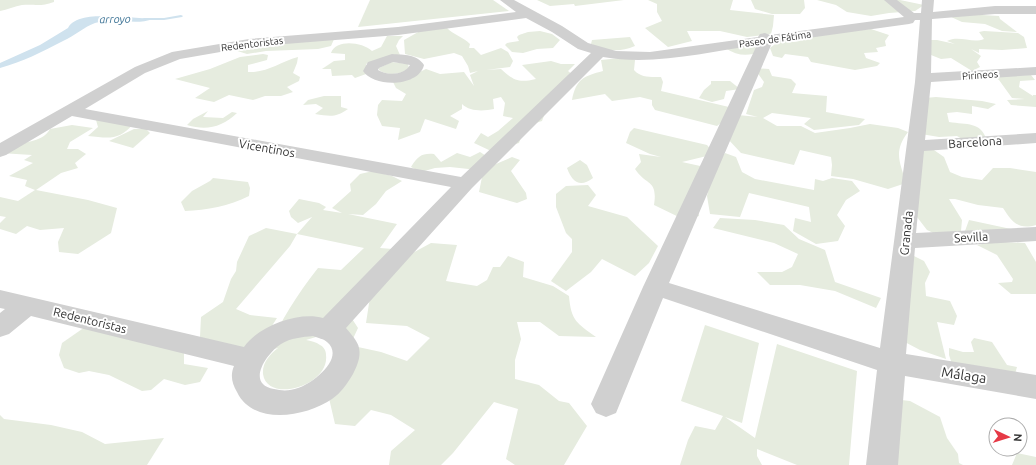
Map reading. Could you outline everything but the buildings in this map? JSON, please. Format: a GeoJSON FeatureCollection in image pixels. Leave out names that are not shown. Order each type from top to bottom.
{"type":"FeatureCollection","features":[{"type":"Feature","properties":{"kind":"street","name":"Paseo de Fátima"},"geometry":{"type":"LineString","coordinates":[[506,0],[528,14],[557,29],[583,46],[600,52],[616,55],[638,54],[650,56],[908,20],[919,12],[1036,10]]}},
{"type":"Feature","properties":{"kind":"street","name":"Paseo de Fátima"},"geometry":{"type":"LineString","coordinates":[[523,0],[543,12],[557,29]]}},
{"type":"Feature","properties":{"kind":"street"},"geometry":{"type":"LineString","coordinates":[[890,0],[919,12]]}},
{"type":"Feature","properties":{"kind":"street","name":"Granada"},"geometry":{"type":"LineString","coordinates":[[882,465],[891,363],[906,241],[923,78],[919,12]]}},
{"type":"Feature","properties":{"kind":"street","name":"Redentoristas"},"geometry":{"type":"LineString","coordinates":[[0,151],[140,70],[177,55],[249,43],[398,31],[528,14]]}},
{"type":"Feature","properties":{"kind":"street"},"geometry":{"type":"LineString","coordinates":[[398,31],[400,58]]}},
{"type":"Feature","properties":{"kind":"street"},"geometry":{"type":"LineString","coordinates":[[606,404],[655,287],[766,39]]}},
{"type":"Feature","properties":{"kind":"street"},"geometry":{"type":"LineString","coordinates":[[329,329],[464,184],[600,52]]}},
{"type":"Feature","properties":{"kind":"street","name":"Pirineos"},"geometry":{"type":"LineString","coordinates":[[923,78],[1036,71]]}},
{"type":"Feature","properties":{"kind":"street","name":"Vicentinos"},"geometry":{"type":"LineString","coordinates":[[70,111],[464,184]]}},
{"type":"Feature","properties":{"kind":"street","name":"Barcelona"},"geometry":{"type":"LineString","coordinates":[[915,146],[1036,138]]}},
{"type":"Feature","properties":{"kind":"street","name":"Sevilla"},"geometry":{"type":"LineString","coordinates":[[906,241],[1036,234]]}},
{"type":"Feature","properties":{"kind":"street","name":"Málaga"},"geometry":{"type":"LineString","coordinates":[[655,287],[891,363],[1036,387]]}},
{"type":"Feature","properties":{"kind":"street","name":"Redentoristas"},"geometry":{"type":"LineString","coordinates":[[0,299],[250,359]]}},
{"type":"Feature","properties":{"kind":"street"},"geometry":{"type":"LineString","coordinates":[[0,327],[27,305]]}},
{"type":"Feature","properties":{"kind":"street"},"geometry":{"type":"LineString","coordinates":[[309,326],[329,329],[340,336],[345,346],[346,359],[342,372],[331,384],[321,391],[299,402],[281,404],[265,401],[253,394],[247,384],[246,372],[250,359],[259,347],[271,337],[286,330],[309,326]]}},
{"type":"Feature","properties":{"kind":"shaded area"},"geometry":{"type":"Polygon","coordinates":[[[0,0],[54,0],[54,2],[41,5],[22,5],[0,11],[0,0]]]}},
{"type":"Feature","properties":{"kind":"shaded area"},"geometry":{"type":"Polygon","coordinates":[[[370,0],[493,0],[509,11],[358,27],[370,0]]]}},
{"type":"Feature","properties":{"kind":"shaded area"},"geometry":{"type":"Polygon","coordinates":[[[537,0],[624,0],[575,6],[574,4],[550,6],[537,0]]]}},
{"type":"Feature","properties":{"kind":"shaded area"},"geometry":{"type":"Polygon","coordinates":[[[648,0],[733,0],[730,10],[774,15],[773,26],[771,34],[747,37],[720,31],[687,31],[692,41],[668,47],[645,28],[662,21],[657,12],[657,4],[648,0]]]}},
{"type":"Feature","properties":{"kind":"shaded area"},"geometry":{"type":"Polygon","coordinates":[[[751,0],[804,0],[805,8],[800,14],[772,14],[755,9],[751,0]]]}},
{"type":"Feature","properties":{"kind":"shaded area"},"geometry":{"type":"Polygon","coordinates":[[[817,0],[900,0],[924,5],[915,11],[871,16],[847,12],[836,5],[817,0]]]}},
{"type":"Feature","properties":{"kind":"shaded area"},"geometry":{"type":"Polygon","coordinates":[[[965,14],[999,16],[1000,19],[1017,32],[1002,31],[985,24],[962,22],[949,16],[965,14]]]}},
{"type":"Feature","properties":{"kind":"shaded area"},"geometry":{"type":"Polygon","coordinates":[[[447,28],[470,44],[469,48],[474,48],[481,55],[501,48],[508,52],[513,61],[510,67],[486,70],[501,69],[517,80],[525,81],[536,79],[522,65],[551,61],[561,64],[575,64],[568,71],[573,75],[545,113],[542,121],[520,128],[523,132],[519,143],[491,151],[474,143],[481,133],[488,137],[498,131],[513,118],[503,116],[505,103],[501,97],[493,99],[494,109],[473,110],[462,104],[462,109],[450,116],[459,121],[456,129],[425,119],[420,132],[398,140],[400,128],[382,126],[377,115],[378,105],[382,100],[402,101],[406,94],[396,88],[392,80],[411,76],[426,69],[440,74],[464,72],[474,86],[470,75],[478,71],[470,73],[462,56],[454,53],[424,59],[405,54],[404,40],[420,31],[447,28]]]}},
{"type":"Feature","properties":{"kind":"shaded area"},"geometry":{"type":"Polygon","coordinates":[[[871,29],[889,35],[885,41],[886,46],[876,48],[878,52],[864,53],[866,58],[880,63],[877,66],[855,70],[811,62],[808,57],[785,54],[782,58],[773,56],[770,48],[783,38],[871,29]]]}},
{"type":"Feature","properties":{"kind":"shaded area"},"geometry":{"type":"Polygon","coordinates":[[[540,31],[552,34],[560,40],[553,48],[537,49],[523,53],[512,52],[505,45],[507,43],[519,41],[517,37],[519,35],[528,32],[540,31]]]}},
{"type":"Feature","properties":{"kind":"shaded area"},"geometry":{"type":"Polygon","coordinates":[[[979,32],[1018,33],[1024,37],[1027,48],[1002,50],[979,49],[979,53],[971,49],[981,56],[977,62],[980,67],[972,71],[951,58],[941,59],[931,55],[930,40],[955,44],[947,41],[956,39],[975,41],[984,39],[979,32]]]}},
{"type":"Feature","properties":{"kind":"shaded area"},"geometry":{"type":"Polygon","coordinates":[[[387,36],[403,36],[396,46],[400,55],[375,60],[366,64],[366,74],[355,78],[352,75],[332,76],[331,69],[322,69],[334,61],[345,60],[345,54],[331,53],[338,46],[350,43],[368,48],[372,51],[381,47],[387,36]]]}},
{"type":"Feature","properties":{"kind":"shaded area"},"geometry":{"type":"Polygon","coordinates":[[[335,37],[331,46],[318,49],[266,51],[247,54],[231,49],[232,46],[335,37]]]}},
{"type":"Feature","properties":{"kind":"shaded area"},"geometry":{"type":"Polygon","coordinates":[[[630,37],[635,46],[623,50],[608,50],[591,44],[592,40],[630,37]]]}},
{"type":"Feature","properties":{"kind":"shaded area"},"geometry":{"type":"Polygon","coordinates":[[[750,44],[761,51],[743,55],[734,53],[725,48],[750,44]]]}},
{"type":"Feature","properties":{"kind":"shaded area"},"geometry":{"type":"Polygon","coordinates":[[[263,54],[268,55],[267,60],[248,65],[248,72],[261,71],[298,57],[293,73],[300,77],[299,81],[287,87],[293,92],[281,96],[265,96],[253,100],[229,95],[214,102],[195,98],[210,88],[175,79],[210,69],[240,57],[263,54]]]}},
{"type":"Feature","properties":{"kind":"shaded area"},"geometry":{"type":"Polygon","coordinates":[[[630,57],[635,60],[634,70],[637,73],[646,76],[661,77],[663,82],[661,91],[729,107],[725,120],[717,126],[655,110],[652,105],[652,100],[640,97],[612,101],[605,94],[572,100],[576,87],[582,80],[603,71],[601,60],[630,57]]]}},
{"type":"Feature","properties":{"kind":"shaded area"},"geometry":{"type":"Polygon","coordinates":[[[392,62],[408,64],[409,68],[394,74],[379,70],[379,68],[392,62]]]}},
{"type":"Feature","properties":{"kind":"shaded area"},"geometry":{"type":"Polygon","coordinates":[[[754,68],[769,69],[772,76],[791,79],[796,84],[792,93],[827,96],[826,112],[865,119],[859,125],[814,130],[804,124],[811,118],[772,113],[763,118],[777,126],[801,126],[815,133],[870,124],[898,128],[908,132],[903,139],[899,151],[900,163],[906,183],[888,189],[853,179],[831,176],[831,157],[800,150],[794,165],[741,153],[726,137],[738,115],[758,117],[746,114],[754,90],[762,87],[764,82],[754,68]]]}},
{"type":"Feature","properties":{"kind":"shaded area"},"geometry":{"type":"Polygon","coordinates":[[[1031,75],[1035,80],[1020,81],[1019,87],[1033,96],[1036,95],[1036,107],[1011,105],[1007,100],[1025,99],[1012,98],[999,80],[992,76],[1031,75]]]}},
{"type":"Feature","properties":{"kind":"shaded area"},"geometry":{"type":"Polygon","coordinates":[[[711,81],[730,81],[740,89],[726,91],[724,99],[712,102],[699,98],[704,90],[711,84],[711,81]]]}},
{"type":"Feature","properties":{"kind":"shaded area"},"geometry":{"type":"Polygon","coordinates":[[[324,96],[341,96],[341,107],[348,109],[332,116],[315,114],[323,108],[316,104],[303,105],[308,100],[324,96]]]}},
{"type":"Feature","properties":{"kind":"shaded area"},"geometry":{"type":"Polygon","coordinates":[[[936,97],[982,101],[996,104],[988,109],[972,106],[972,114],[957,112],[947,113],[949,122],[977,127],[981,130],[987,141],[969,143],[957,136],[939,137],[921,134],[925,98],[936,97]]]}},
{"type":"Feature","properties":{"kind":"shaded area"},"geometry":{"type":"Polygon","coordinates":[[[208,111],[203,117],[223,118],[232,112],[237,113],[226,122],[208,128],[187,125],[193,119],[208,111]]]}},
{"type":"Feature","properties":{"kind":"shaded area"},"geometry":{"type":"Polygon","coordinates":[[[96,120],[134,123],[129,129],[118,136],[108,138],[88,136],[98,127],[96,120]]]}},
{"type":"Feature","properties":{"kind":"shaded area"},"geometry":{"type":"Polygon","coordinates":[[[72,125],[93,128],[70,142],[67,149],[78,149],[86,154],[75,163],[78,168],[61,173],[36,190],[88,200],[117,208],[111,233],[78,254],[59,252],[58,242],[64,228],[40,230],[27,226],[16,234],[0,229],[0,223],[6,217],[0,216],[0,197],[18,201],[35,190],[25,186],[27,180],[9,176],[33,163],[24,160],[32,155],[0,153],[19,144],[39,139],[50,129],[72,125]]]}},
{"type":"Feature","properties":{"kind":"shaded area"},"geometry":{"type":"Polygon","coordinates":[[[634,128],[707,145],[715,154],[682,162],[714,169],[725,153],[736,157],[742,172],[755,179],[814,190],[815,179],[823,181],[832,178],[852,181],[860,191],[846,200],[837,215],[845,226],[838,241],[816,244],[793,231],[795,218],[811,222],[809,207],[749,193],[740,217],[710,214],[707,196],[709,188],[696,196],[699,216],[685,220],[654,205],[655,197],[653,187],[635,169],[641,162],[639,154],[661,157],[650,154],[626,143],[630,132],[634,128]]]}},
{"type":"Feature","properties":{"kind":"shaded area"},"geometry":{"type":"Polygon","coordinates":[[[134,129],[146,129],[150,133],[133,148],[109,141],[134,129]]]}},
{"type":"Feature","properties":{"kind":"shaded area"},"geometry":{"type":"Polygon","coordinates":[[[931,148],[944,157],[950,172],[962,177],[982,180],[993,168],[1010,168],[1036,172],[1036,225],[1020,226],[1016,224],[1003,208],[949,199],[962,220],[961,231],[940,236],[927,230],[917,217],[920,151],[931,148]]]}},
{"type":"Feature","properties":{"kind":"shaded area"},"geometry":{"type":"Polygon","coordinates":[[[480,152],[491,159],[478,170],[450,167],[435,168],[421,172],[411,167],[418,158],[426,154],[434,154],[441,162],[457,153],[470,157],[480,152]]]}},
{"type":"Feature","properties":{"kind":"shaded area"},"geometry":{"type":"Polygon","coordinates":[[[512,157],[520,160],[511,171],[526,193],[527,199],[517,203],[479,192],[483,172],[512,157]]]}},
{"type":"Feature","properties":{"kind":"shaded area"},"geometry":{"type":"Polygon","coordinates":[[[580,160],[587,165],[593,178],[584,183],[574,180],[567,168],[580,160]]]}},
{"type":"Feature","properties":{"kind":"shaded area"},"geometry":{"type":"Polygon","coordinates":[[[373,171],[392,176],[402,181],[386,191],[376,204],[363,215],[348,214],[397,224],[380,248],[393,249],[407,256],[431,243],[457,245],[446,281],[477,286],[487,280],[493,267],[500,267],[508,256],[524,262],[523,277],[553,286],[569,296],[571,311],[576,321],[596,337],[559,336],[540,322],[517,322],[521,339],[515,360],[515,379],[539,385],[559,401],[569,403],[587,426],[564,465],[515,465],[506,459],[518,409],[494,402],[453,453],[441,465],[389,465],[391,451],[415,430],[391,415],[371,410],[355,426],[335,424],[328,394],[358,347],[381,352],[407,361],[430,338],[407,326],[366,323],[370,297],[347,311],[358,328],[351,343],[316,337],[306,340],[323,347],[326,355],[325,366],[309,383],[286,389],[275,388],[267,383],[263,374],[264,366],[269,356],[278,348],[267,351],[278,328],[303,288],[318,268],[341,270],[364,248],[297,234],[312,217],[298,223],[291,217],[289,211],[299,199],[319,203],[326,207],[323,210],[342,213],[332,208],[351,191],[350,184],[360,174],[373,171]]]}},
{"type":"Feature","properties":{"kind":"shaded area"},"geometry":{"type":"Polygon","coordinates":[[[213,178],[248,182],[250,188],[249,196],[218,207],[185,211],[181,202],[192,191],[213,178]]]}},
{"type":"Feature","properties":{"kind":"shaded area"},"geometry":{"type":"Polygon","coordinates":[[[588,185],[596,195],[588,206],[627,217],[658,246],[649,263],[635,276],[602,259],[591,272],[566,291],[551,281],[572,252],[572,239],[566,233],[556,207],[556,194],[566,186],[588,185]]]}},
{"type":"Feature","properties":{"kind":"shaded area"},"geometry":{"type":"Polygon","coordinates":[[[720,218],[755,220],[784,225],[799,239],[825,250],[835,282],[881,298],[876,308],[835,291],[800,285],[770,285],[757,272],[782,272],[792,267],[798,254],[774,243],[713,228],[720,218]]]}},
{"type":"Feature","properties":{"kind":"shaded area"},"geometry":{"type":"Polygon","coordinates":[[[969,220],[1011,229],[1003,242],[1025,243],[1036,262],[1036,294],[1011,294],[998,283],[1012,282],[1013,279],[997,255],[977,245],[993,242],[965,231],[969,220]]]}},
{"type":"Feature","properties":{"kind":"shaded area"},"geometry":{"type":"Polygon","coordinates":[[[266,228],[297,234],[290,246],[236,309],[250,315],[277,318],[266,335],[239,356],[200,337],[201,317],[223,302],[231,279],[236,271],[237,262],[249,236],[266,228]]]}},
{"type":"Feature","properties":{"kind":"shaded area"},"geometry":{"type":"Polygon","coordinates":[[[910,254],[924,261],[930,272],[925,283],[926,296],[950,301],[957,316],[954,325],[937,322],[946,359],[920,350],[901,340],[910,254]]]}},
{"type":"Feature","properties":{"kind":"shaded area"},"geometry":{"type":"Polygon","coordinates":[[[705,325],[759,343],[742,423],[725,417],[755,438],[777,344],[857,371],[849,465],[797,465],[757,449],[757,456],[762,465],[680,465],[688,440],[695,426],[715,430],[723,416],[681,401],[705,325]]]}},
{"type":"Feature","properties":{"kind":"shaded area"},"geometry":{"type":"Polygon","coordinates":[[[85,327],[184,347],[184,364],[208,368],[200,382],[185,385],[164,379],[151,390],[142,391],[109,375],[89,371],[79,373],[64,368],[59,355],[62,343],[85,327]]]}},
{"type":"Feature","properties":{"kind":"shaded area"},"geometry":{"type":"Polygon","coordinates":[[[974,338],[992,342],[1007,365],[1017,367],[1015,374],[952,364],[949,355],[949,348],[963,352],[974,352],[971,342],[974,338]]]}},
{"type":"Feature","properties":{"kind":"shaded area"},"geometry":{"type":"Polygon","coordinates":[[[893,399],[910,401],[940,417],[947,438],[958,454],[959,463],[963,465],[893,465],[893,399]]]}},
{"type":"Feature","properties":{"kind":"shaded area"},"geometry":{"type":"Polygon","coordinates":[[[0,415],[4,419],[51,425],[82,432],[105,444],[164,438],[147,465],[0,465],[0,415]]]}},
{"type":"Feature","properties":{"kind":"shaded area"},"geometry":{"type":"Polygon","coordinates":[[[1028,455],[1036,457],[1036,465],[1012,465],[1015,457],[1028,457],[1028,455]]]}},
{"type":"Feature","properties":{"kind":"water"},"geometry":{"type":"Polygon","coordinates":[[[112,16],[153,19],[139,22],[102,21],[95,23],[40,53],[0,68],[0,63],[40,45],[68,28],[71,24],[81,18],[112,16]]]}},
{"type":"Feature","properties":{"kind":"waterway","name":"arroyo"},"geometry":{"type":"LineString","coordinates":[[144,19],[164,19],[181,16]]}}]}
